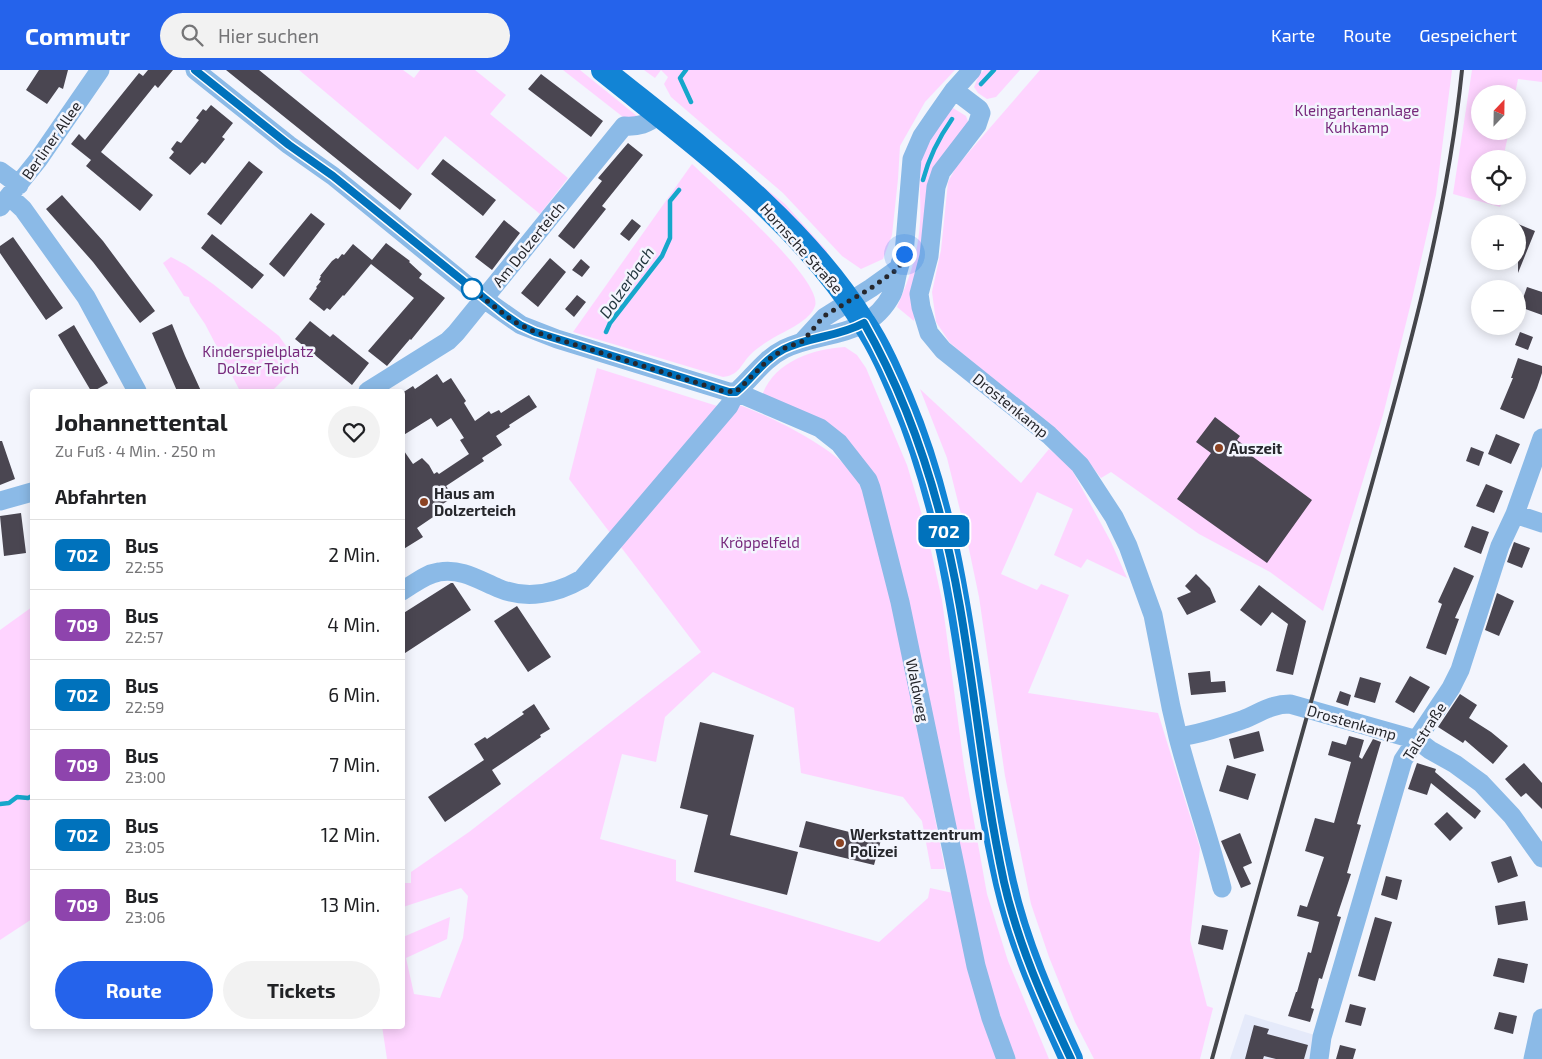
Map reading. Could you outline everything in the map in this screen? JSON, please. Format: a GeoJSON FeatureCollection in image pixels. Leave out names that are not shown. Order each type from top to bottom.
{"type":"FeatureCollection","features":[{"type":"Feature","properties":{"kind":"main road","name":"Hornsche Straße"},"geometry":{"type":"LineString","coordinates":[[603,70],[720,165],[774,214],[813,256],[850,301],[890,371],[914,428],[928,471],[945,538],[960,606],[984,765],[1005,883],[1014,919],[1026,954],[1071,1059]]}},
{"type":"Feature","properties":{"kind":"street","name":"Berliner Allee"},"geometry":{"type":"LineString","coordinates":[[9,197],[38,160],[100,70]]}},
{"type":"Feature","properties":{"kind":"street","name":"Waldweg"},"geometry":{"type":"LineString","coordinates":[[195,70],[289,145],[333,176],[513,321],[535,332],[723,391],[736,392],[820,428],[839,443],[868,480],[900,602],[976,966],[991,1018],[1006,1059]]}},
{"type":"Feature","properties":{"kind":"street"},"geometry":{"type":"LineString","coordinates":[[405,590],[424,576],[454,571],[473,576],[511,593],[545,594],[566,588],[582,579],[729,406],[736,392],[772,356],[785,348],[803,341],[850,331],[884,308],[894,292],[904,254],[912,159],[922,136],[954,90],[972,70]]}},
{"type":"Feature","properties":{"kind":"street","name":"Drostenkamp"},"geometry":{"type":"LineString","coordinates":[[954,90],[980,109],[981,113],[976,126],[941,172],[936,186],[929,256],[919,294],[929,333],[943,350],[1049,435],[1080,466],[1114,517],[1128,546],[1153,615],[1178,737],[1215,857],[1222,888]]}},
{"type":"Feature","properties":{"kind":"street","name":"Am Dolzerteich"},"geometry":{"type":"LineString","coordinates":[[371,389],[451,338],[624,126],[638,126],[649,122],[659,114]]}},
{"type":"Feature","properties":{"kind":"street"},"geometry":{"type":"LineString","coordinates":[[0,171],[9,197],[23,210],[86,297],[136,389]]}},
{"type":"Feature","properties":{"kind":"street"},"geometry":{"type":"LineString","coordinates":[[803,341],[824,316],[899,268]]}},
{"type":"Feature","properties":{"kind":"street","name":"Talstraße"},"geometry":{"type":"LineString","coordinates":[[1319,1059],[1322,1037],[1404,760],[1452,688],[1460,670],[1500,546],[1542,438]]}},
{"type":"Feature","properties":{"kind":"street"},"geometry":{"type":"LineString","coordinates":[[0,501],[30,493]]}},
{"type":"Feature","properties":{"kind":"street"},"geometry":{"type":"LineString","coordinates":[[1514,514],[1542,523]]}},
{"type":"Feature","properties":{"kind":"street","name":"Drostenkamp"},"geometry":{"type":"LineString","coordinates":[[1178,737],[1196,735],[1212,730],[1278,704],[1290,704],[1417,740],[1482,783],[1512,816],[1542,858]]}},
{"type":"Feature","properties":{"kind":"street"},"geometry":{"type":"LineString","coordinates":[[1533,1059],[1542,1018]]}},
{"type":"Feature","properties":{"kind":"shaded area"},"geometry":{"type":"Polygon","coordinates":[[[1245,1014],[1318,1036],[1312,1059],[1230,1059],[1245,1014]]]}},
{"type":"Feature","properties":{"kind":"green space"},"geometry":{"type":"Polygon","coordinates":[[[299,70],[403,70],[414,78],[420,70],[475,70],[506,95],[490,114],[568,178],[540,214],[445,136],[418,170],[299,70]]]}},
{"type":"Feature","properties":{"kind":"green space"},"geometry":{"type":"Polygon","coordinates":[[[563,70],[580,70],[637,116],[637,118],[623,117],[563,70]]]}},
{"type":"Feature","properties":{"kind":"green space"},"geometry":{"type":"Polygon","coordinates":[[[644,70],[661,70],[655,78],[644,70]]]}},
{"type":"Feature","properties":{"kind":"green space"},"geometry":{"type":"Polygon","coordinates":[[[661,70],[955,70],[925,102],[900,146],[892,235],[883,259],[861,269],[842,256],[783,193],[671,97],[664,84],[668,77],[661,70]]]}},
{"type":"Feature","properties":{"kind":"green space"},"geometry":{"type":"Polygon","coordinates":[[[984,70],[1020,70],[996,97],[987,99],[978,93],[974,87],[979,75],[984,70]]]}},
{"type":"Feature","properties":{"kind":"green space","name":"Kleingartenanlage Kuhkamp"},"geometry":{"type":"Polygon","coordinates":[[[1040,70],[1452,70],[1436,195],[1412,299],[1383,415],[1323,611],[1270,572],[1199,534],[1111,472],[1101,478],[1084,456],[950,343],[936,322],[932,292],[941,250],[948,182],[956,167],[1040,70]]]}},
{"type":"Feature","properties":{"kind":"green space"},"geometry":{"type":"Polygon","coordinates":[[[1472,70],[1542,70],[1542,82],[1518,79],[1517,85],[1471,85],[1471,140],[1507,140],[1505,150],[1471,150],[1471,199],[1453,194],[1472,70]]]}},
{"type":"Feature","properties":{"kind":"green space"},"geometry":{"type":"Polygon","coordinates":[[[660,103],[785,204],[827,251],[827,254],[660,103]]]}},
{"type":"Feature","properties":{"kind":"green space"},"geometry":{"type":"Polygon","coordinates":[[[953,108],[966,116],[969,124],[936,165],[914,321],[897,307],[909,275],[917,245],[920,222],[921,162],[929,138],[953,108]]]}},
{"type":"Feature","properties":{"kind":"green space"},"geometry":{"type":"Polygon","coordinates":[[[692,164],[743,211],[786,255],[803,276],[813,293],[815,306],[808,316],[797,325],[758,348],[736,372],[723,377],[573,332],[692,164]]]}},
{"type":"Feature","properties":{"kind":"green space","name":"Kinderspielplatz Dolzer Teich"},"geometry":{"type":"Polygon","coordinates":[[[171,257],[213,284],[279,336],[299,364],[274,389],[239,389],[205,324],[190,302],[189,297],[184,296],[163,263],[171,257]]]}},
{"type":"Feature","properties":{"kind":"green space"},"geometry":{"type":"Polygon","coordinates":[[[845,347],[857,355],[866,368],[907,465],[926,528],[942,600],[964,766],[987,894],[1008,961],[1049,1059],[1015,1059],[990,986],[876,484],[763,393],[769,382],[786,365],[808,354],[845,347]]]}},
{"type":"Feature","properties":{"kind":"green space","name":"Kröppelfeld"},"geometry":{"type":"Polygon","coordinates":[[[597,368],[733,411],[739,405],[752,410],[798,432],[829,451],[856,477],[865,498],[893,604],[945,869],[931,869],[922,821],[903,797],[801,773],[794,708],[713,672],[665,717],[656,762],[622,754],[600,839],[676,860],[676,881],[879,942],[928,898],[930,888],[953,893],[996,1059],[387,1059],[382,1029],[405,1029],[405,936],[450,917],[447,939],[406,958],[414,994],[440,998],[463,938],[468,896],[461,888],[405,906],[405,883],[411,883],[411,872],[469,832],[701,652],[569,479],[597,368]]]}},
{"type":"Feature","properties":{"kind":"green space"},"geometry":{"type":"Polygon","coordinates":[[[920,389],[1021,483],[1049,449],[1062,459],[1072,470],[1111,542],[1127,578],[1087,559],[1081,568],[1054,555],[1073,509],[1037,492],[1001,574],[1037,590],[1041,584],[1069,595],[1028,693],[1158,713],[1200,848],[1190,940],[1207,1006],[1213,1008],[1200,1059],[1094,1059],[1075,1022],[1049,957],[1031,904],[1005,776],[979,597],[965,530],[947,458],[920,389]]]}},
{"type":"Feature","properties":{"kind":"green space"},"geometry":{"type":"Polygon","coordinates":[[[30,608],[30,920],[0,940],[0,630],[30,608]]]}},
{"type":"Feature","properties":{"kind":"building"},"geometry":{"type":"Polygon","coordinates":[[[39,70],[68,70],[63,89],[59,87],[47,104],[26,90],[39,70]]]}},
{"type":"Feature","properties":{"kind":"building"},"geometry":{"type":"Polygon","coordinates":[[[148,70],[173,70],[158,88],[155,85],[101,152],[153,195],[140,211],[86,166],[91,160],[71,144],[79,134],[85,140],[139,73],[143,76],[148,70]]]}},
{"type":"Feature","properties":{"kind":"building"},"geometry":{"type":"Polygon","coordinates":[[[226,70],[259,70],[412,194],[400,210],[226,70]]]}},
{"type":"Feature","properties":{"kind":"building"},"geometry":{"type":"Polygon","coordinates":[[[541,74],[603,121],[591,137],[528,89],[541,74]]]}},
{"type":"Feature","properties":{"kind":"building"},"geometry":{"type":"Polygon","coordinates":[[[211,105],[233,123],[222,137],[225,139],[205,164],[202,162],[190,175],[169,158],[174,152],[171,149],[177,141],[181,143],[199,120],[196,118],[203,109],[206,111],[211,105]]]}},
{"type":"Feature","properties":{"kind":"building"},"geometry":{"type":"Polygon","coordinates":[[[628,143],[643,155],[602,206],[606,209],[574,249],[558,236],[602,181],[598,178],[628,143]]]}},
{"type":"Feature","properties":{"kind":"building"},"geometry":{"type":"Polygon","coordinates":[[[443,159],[496,200],[483,216],[431,174],[443,159]]]}},
{"type":"Feature","properties":{"kind":"building"},"geometry":{"type":"Polygon","coordinates":[[[249,161],[263,172],[221,225],[207,214],[249,161]]]}},
{"type":"Feature","properties":{"kind":"building"},"geometry":{"type":"Polygon","coordinates":[[[62,195],[103,241],[155,311],[140,323],[93,262],[46,209],[62,195]]]}},
{"type":"Feature","properties":{"kind":"building"},"geometry":{"type":"Polygon","coordinates":[[[311,213],[325,224],[284,277],[269,264],[311,213]]]}},
{"type":"Feature","properties":{"kind":"building"},"geometry":{"type":"Polygon","coordinates":[[[632,219],[641,226],[629,241],[620,234],[632,219]]]}},
{"type":"Feature","properties":{"kind":"building"},"geometry":{"type":"Polygon","coordinates":[[[504,220],[520,233],[492,270],[475,257],[504,220]]]}},
{"type":"Feature","properties":{"kind":"building"},"geometry":{"type":"Polygon","coordinates":[[[1526,227],[1535,231],[1526,253],[1526,227]]]}},
{"type":"Feature","properties":{"kind":"building"},"geometry":{"type":"Polygon","coordinates":[[[212,234],[264,275],[252,289],[201,248],[212,234]]]}},
{"type":"Feature","properties":{"kind":"building"},"geometry":{"type":"Polygon","coordinates":[[[13,237],[63,308],[46,320],[0,253],[0,246],[13,237]]]}},
{"type":"Feature","properties":{"kind":"building"},"geometry":{"type":"Polygon","coordinates":[[[386,243],[410,261],[422,274],[419,278],[445,298],[387,366],[368,351],[414,298],[371,264],[330,310],[327,308],[324,311],[309,299],[321,281],[319,280],[320,276],[332,261],[336,258],[338,259],[342,254],[344,255],[353,244],[372,260],[386,243]]]}},
{"type":"Feature","properties":{"kind":"building"},"geometry":{"type":"Polygon","coordinates":[[[550,258],[566,272],[538,307],[521,293],[550,258]]]}},
{"type":"Feature","properties":{"kind":"building"},"geometry":{"type":"Polygon","coordinates":[[[581,259],[590,267],[582,277],[572,270],[581,259]]]}},
{"type":"Feature","properties":{"kind":"building"},"geometry":{"type":"Polygon","coordinates":[[[1527,287],[1542,292],[1542,315],[1526,309],[1527,287]]]}},
{"type":"Feature","properties":{"kind":"building"},"geometry":{"type":"Polygon","coordinates":[[[577,295],[586,302],[574,317],[565,309],[577,295]]]}},
{"type":"Feature","properties":{"kind":"building"},"geometry":{"type":"Polygon","coordinates":[[[310,321],[330,337],[333,334],[369,363],[352,385],[295,339],[310,321]]]}},
{"type":"Feature","properties":{"kind":"building"},"geometry":{"type":"Polygon","coordinates":[[[172,324],[200,389],[176,389],[152,333],[172,324]]]}},
{"type":"Feature","properties":{"kind":"building"},"geometry":{"type":"Polygon","coordinates":[[[74,325],[108,383],[98,389],[90,389],[58,335],[74,325]]]}},
{"type":"Feature","properties":{"kind":"building"},"geometry":{"type":"Polygon","coordinates":[[[1526,334],[1533,337],[1528,350],[1515,345],[1519,335],[1526,334]]]}},
{"type":"Feature","properties":{"kind":"building"},"geometry":{"type":"Polygon","coordinates":[[[1518,358],[1542,366],[1542,373],[1537,388],[1524,419],[1500,409],[1513,378],[1511,378],[1518,358]]]}},
{"type":"Feature","properties":{"kind":"building"},"geometry":{"type":"Polygon","coordinates":[[[437,374],[443,383],[451,378],[466,401],[464,403],[475,421],[489,411],[491,414],[499,410],[501,413],[529,395],[537,407],[496,436],[502,445],[482,458],[484,461],[446,486],[454,497],[436,508],[439,513],[417,528],[423,537],[405,548],[405,452],[413,464],[422,458],[434,474],[437,472],[439,474],[469,454],[460,440],[464,438],[451,418],[437,427],[431,418],[405,434],[405,391],[413,386],[415,389],[437,374]]]}},
{"type":"Feature","properties":{"kind":"building"},"geometry":{"type":"Polygon","coordinates":[[[1215,417],[1240,436],[1237,440],[1252,451],[1249,454],[1312,500],[1267,563],[1177,499],[1211,453],[1196,442],[1215,417]]]}},
{"type":"Feature","properties":{"kind":"building"},"geometry":{"type":"Polygon","coordinates":[[[1496,434],[1520,444],[1511,464],[1488,454],[1496,434]]]}},
{"type":"Feature","properties":{"kind":"building"},"geometry":{"type":"Polygon","coordinates":[[[0,441],[2,441],[15,479],[0,485],[0,441]]]}},
{"type":"Feature","properties":{"kind":"building"},"geometry":{"type":"Polygon","coordinates":[[[1471,447],[1484,452],[1479,466],[1466,461],[1471,447]]]}},
{"type":"Feature","properties":{"kind":"building"},"geometry":{"type":"Polygon","coordinates":[[[1486,484],[1503,491],[1494,513],[1476,506],[1486,484]]]}},
{"type":"Feature","properties":{"kind":"building"},"geometry":{"type":"Polygon","coordinates":[[[21,513],[26,553],[4,556],[0,516],[21,513]]]}},
{"type":"Feature","properties":{"kind":"building"},"geometry":{"type":"Polygon","coordinates":[[[1472,526],[1489,532],[1481,554],[1464,547],[1472,526]]]}},
{"type":"Feature","properties":{"kind":"building"},"geometry":{"type":"Polygon","coordinates":[[[1514,542],[1530,548],[1522,568],[1507,562],[1514,542]]]}},
{"type":"Feature","properties":{"kind":"building"},"geometry":{"type":"Polygon","coordinates":[[[1454,567],[1474,576],[1455,618],[1459,619],[1446,655],[1426,648],[1442,604],[1438,602],[1454,567]]]}},
{"type":"Feature","properties":{"kind":"building"},"geometry":{"type":"Polygon","coordinates":[[[1196,574],[1210,588],[1216,602],[1187,615],[1177,598],[1191,592],[1185,586],[1196,574]]]}},
{"type":"Feature","properties":{"kind":"building"},"geometry":{"type":"Polygon","coordinates":[[[451,583],[453,583],[471,610],[405,653],[405,612],[451,583]]]}},
{"type":"Feature","properties":{"kind":"building"},"geometry":{"type":"Polygon","coordinates":[[[1259,585],[1306,621],[1293,675],[1276,671],[1288,624],[1272,612],[1261,626],[1240,610],[1259,585]]]}},
{"type":"Feature","properties":{"kind":"building"},"geometry":{"type":"Polygon","coordinates":[[[1497,593],[1514,601],[1499,636],[1485,630],[1497,593]]]}},
{"type":"Feature","properties":{"kind":"building"},"geometry":{"type":"Polygon","coordinates":[[[517,606],[551,657],[528,672],[494,621],[517,606]]]}},
{"type":"Feature","properties":{"kind":"building"},"geometry":{"type":"Polygon","coordinates":[[[1210,671],[1211,682],[1225,681],[1226,692],[1191,695],[1188,673],[1210,671]]]}},
{"type":"Feature","properties":{"kind":"building"},"geometry":{"type":"Polygon","coordinates":[[[1410,676],[1430,687],[1414,713],[1395,702],[1410,676]]]}},
{"type":"Feature","properties":{"kind":"building"},"geometry":{"type":"Polygon","coordinates":[[[1360,677],[1381,683],[1375,703],[1354,697],[1360,677]]]}},
{"type":"Feature","properties":{"kind":"building"},"geometry":{"type":"Polygon","coordinates":[[[1340,691],[1351,695],[1348,706],[1336,702],[1340,691]]]}},
{"type":"Feature","properties":{"kind":"building"},"geometry":{"type":"Polygon","coordinates":[[[1460,694],[1477,705],[1469,718],[1508,746],[1493,764],[1465,740],[1463,743],[1438,727],[1460,694]]]}},
{"type":"Feature","properties":{"kind":"building"},"geometry":{"type":"Polygon","coordinates":[[[534,704],[550,729],[492,770],[501,784],[445,822],[428,797],[484,760],[474,744],[485,737],[487,739],[524,714],[522,712],[534,704]]]}},
{"type":"Feature","properties":{"kind":"building"},"geometry":{"type":"Polygon","coordinates":[[[700,722],[754,735],[730,835],[798,852],[787,895],[694,872],[708,815],[680,808],[700,722]]]}},
{"type":"Feature","properties":{"kind":"building"},"geometry":{"type":"Polygon","coordinates":[[[1259,731],[1264,751],[1234,759],[1229,739],[1259,731]]]}},
{"type":"Feature","properties":{"kind":"building"},"geometry":{"type":"Polygon","coordinates":[[[1349,736],[1364,740],[1359,757],[1362,759],[1373,739],[1381,742],[1357,824],[1361,825],[1347,873],[1351,874],[1337,916],[1341,917],[1322,979],[1319,978],[1311,1008],[1314,1009],[1310,1022],[1288,1016],[1308,952],[1311,953],[1319,922],[1297,916],[1300,905],[1307,907],[1324,857],[1305,851],[1315,818],[1334,823],[1351,762],[1328,755],[1332,741],[1346,745],[1349,736]]]}},
{"type":"Feature","properties":{"kind":"building"},"geometry":{"type":"Polygon","coordinates":[[[1417,763],[1436,769],[1435,772],[1481,811],[1475,819],[1431,783],[1427,795],[1408,789],[1417,763]]]}},
{"type":"Feature","properties":{"kind":"building"},"geometry":{"type":"Polygon","coordinates":[[[1524,763],[1542,783],[1542,809],[1526,793],[1521,797],[1505,779],[1524,763]]]}},
{"type":"Feature","properties":{"kind":"building"},"geometry":{"type":"Polygon","coordinates":[[[1227,765],[1256,774],[1248,800],[1219,791],[1227,765]]]}},
{"type":"Feature","properties":{"kind":"building"},"geometry":{"type":"Polygon","coordinates":[[[1447,812],[1463,828],[1450,841],[1434,824],[1447,812]]]}},
{"type":"Feature","properties":{"kind":"building","name":"Werkstattzentrum Polizei"},"geometry":{"type":"Polygon","coordinates":[[[806,821],[881,840],[874,865],[799,847],[806,821]]]}},
{"type":"Feature","properties":{"kind":"building"},"geometry":{"type":"Polygon","coordinates":[[[1240,833],[1252,863],[1243,867],[1251,884],[1241,888],[1221,841],[1240,833]]]}},
{"type":"Feature","properties":{"kind":"building"},"geometry":{"type":"Polygon","coordinates":[[[1511,856],[1518,876],[1498,883],[1491,862],[1511,856]]]}},
{"type":"Feature","properties":{"kind":"building"},"geometry":{"type":"Polygon","coordinates":[[[1386,876],[1402,880],[1397,900],[1381,895],[1386,876]]]}},
{"type":"Feature","properties":{"kind":"building"},"geometry":{"type":"Polygon","coordinates":[[[1525,901],[1528,920],[1498,925],[1495,906],[1525,901]]]}},
{"type":"Feature","properties":{"kind":"building"},"geometry":{"type":"Polygon","coordinates":[[[1375,917],[1392,922],[1375,981],[1358,976],[1375,917]]]}},
{"type":"Feature","properties":{"kind":"building"},"geometry":{"type":"Polygon","coordinates":[[[1202,925],[1228,930],[1223,950],[1198,944],[1202,925]]]}},
{"type":"Feature","properties":{"kind":"building"},"geometry":{"type":"Polygon","coordinates":[[[1498,958],[1528,964],[1524,983],[1493,976],[1498,958]]]}},
{"type":"Feature","properties":{"kind":"building"},"geometry":{"type":"Polygon","coordinates":[[[1350,1004],[1366,1008],[1361,1026],[1345,1022],[1350,1004]]]}},
{"type":"Feature","properties":{"kind":"building"},"geometry":{"type":"Polygon","coordinates":[[[1499,1012],[1517,1016],[1513,1034],[1494,1029],[1499,1012]]]}},
{"type":"Feature","properties":{"kind":"building"},"geometry":{"type":"Polygon","coordinates":[[[1254,1025],[1269,1029],[1267,1034],[1308,1045],[1304,1059],[1276,1059],[1264,1056],[1263,1059],[1245,1059],[1254,1025]]]}},
{"type":"Feature","properties":{"kind":"building"},"geometry":{"type":"Polygon","coordinates":[[[1340,1045],[1356,1049],[1353,1059],[1336,1059],[1340,1045]]]}},
{"type":"Feature","properties":{"kind":"waterway","name":"Dolzerbach"},"geometry":{"type":"LineString","coordinates":[[686,70],[680,78],[691,102]]}},
{"type":"Feature","properties":{"kind":"waterway"},"geometry":{"type":"LineString","coordinates":[[981,84],[994,70]]}},
{"type":"Feature","properties":{"kind":"waterway"},"geometry":{"type":"LineString","coordinates":[[923,180],[935,148],[952,119]]}},
{"type":"Feature","properties":{"kind":"waterway","name":"Dolzerbach"},"geometry":{"type":"LineString","coordinates":[[606,332],[610,323],[662,256],[670,238],[670,201],[679,190]]}},
{"type":"Feature","properties":{"kind":"waterway","name":"Dolzerbach"},"geometry":{"type":"LineString","coordinates":[[0,804],[9,803],[17,797],[30,797]]}},
{"type":"Feature","properties":{"kind":"railway"},"geometry":{"type":"LineString","coordinates":[[1212,1059],[1406,359],[1445,187],[1455,129],[1462,70]]}},
{"type":"Feature","properties":{"kind":"bus line","name":"702"},"geometry":{"type":"LineString","coordinates":[[195,70],[289,145],[333,176],[504,314],[535,332],[692,381],[729,392],[736,392],[768,360],[785,348],[803,341],[850,331],[864,323],[887,363],[914,428],[928,471],[960,606],[984,765],[1005,883],[1014,919],[1026,954],[1071,1059]]}},
{"type":"Feature","properties":{"kind":"place","name":"Auszeit"},"geometry":{"type":"Point","coordinates":[1219,448]}},
{"type":"Feature","properties":{"kind":"place","name":"Haus am Dolzerteich"},"geometry":{"type":"Point","coordinates":[424,502]}},
{"type":"Feature","properties":{"kind":"place","name":"Werkstattzentrum Polizei"},"geometry":{"type":"Point","coordinates":[840,843]}},
{"type":"Feature","properties":{"kind":"route"},"geometry":{"type":"LineString","coordinates":[[472,289],[469,287],[513,321],[535,332],[723,391],[736,392],[776,353],[803,341],[824,316],[871,288],[899,268],[904,254]]}}]}
